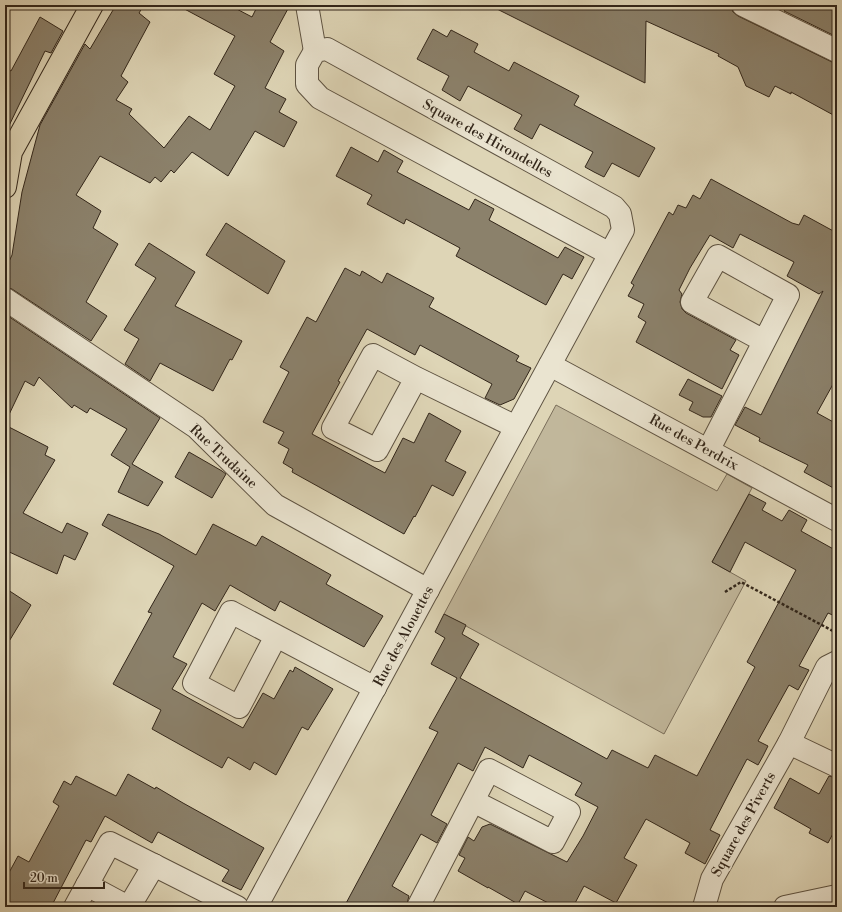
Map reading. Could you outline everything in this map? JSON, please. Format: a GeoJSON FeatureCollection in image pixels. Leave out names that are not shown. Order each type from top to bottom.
{"type":"FeatureCollection","features":[{"type":"Feature","properties":{"kind":"main road"},"geometry":{"type":"LineString","coordinates":[[5,187],[8,151],[92,5]]}},
{"type":"Feature","properties":{"kind":"street"},"geometry":{"type":"LineString","coordinates":[[307,5],[315,51],[307,65],[306,84],[320,98],[610,254]]}},
{"type":"Feature","properties":{"kind":"street"},"geometry":{"type":"LineString","coordinates":[[743,5],[837,51]]}},
{"type":"Feature","properties":{"kind":"street","name":"Square des Hirondelles"},"geometry":{"type":"LineString","coordinates":[[315,51],[327,49],[614,207],[620,214],[623,230],[550,365]]}},
{"type":"Feature","properties":{"kind":"street","name":"Rue Trudaine"},"geometry":{"type":"LineString","coordinates":[[5,299],[196,428],[275,505],[428,590]]}},
{"type":"Feature","properties":{"kind":"street"},"geometry":{"type":"LineString","coordinates":[[708,449],[764,341]]}},
{"type":"Feature","properties":{"kind":"street","name":"Rue des Alouettes"},"geometry":{"type":"LineString","coordinates":[[256,907],[550,365]]}},
{"type":"Feature","properties":{"kind":"street","name":"Rue des Perdrix"},"geometry":{"type":"LineString","coordinates":[[550,365],[837,520]]}},
{"type":"Feature","properties":{"kind":"street"},"geometry":{"type":"LineString","coordinates":[[416,378],[516,427]]}},
{"type":"Feature","properties":{"kind":"street"},"geometry":{"type":"LineString","coordinates":[[276,636],[374,688]]}},
{"type":"Feature","properties":{"kind":"street","name":"Square des Piverts"},"geometry":{"type":"LineString","coordinates":[[704,907],[712,879],[789,743],[836,652]]}},
{"type":"Feature","properties":{"kind":"street"},"geometry":{"type":"LineString","coordinates":[[789,743],[837,766]]}},
{"type":"Feature","properties":{"kind":"street"},"geometry":{"type":"LineString","coordinates":[[418,907],[474,801]]}},
{"type":"Feature","properties":{"kind":"street"},"geometry":{"type":"LineString","coordinates":[[76,907],[110,843],[237,907]]}},
{"type":"Feature","properties":{"kind":"street"},"geometry":{"type":"LineString","coordinates":[[87,886],[129,907],[154,865]]}},
{"type":"Feature","properties":{"kind":"street"},"geometry":{"type":"LineString","coordinates":[[791,906],[837,896]]}},
{"type":"Feature","properties":{"kind":"path"},"geometry":{"type":"LineString","coordinates":[[725,592],[741,582],[833,632],[836,652]]}},
{"type":"Feature","properties":{"kind":"shaded area"},"geometry":{"type":"Polygon","coordinates":[[[556,405],[717,491],[727,474],[752,488],[712,562],[746,581],[664,734],[444,614],[556,405]]]}},
{"type":"Feature","properties":{"kind":"building"},"geometry":{"type":"Polygon","coordinates":[[[116,5],[144,5],[139,13],[150,22],[121,76],[128,82],[116,100],[132,109],[129,114],[164,148],[189,116],[210,130],[235,86],[214,74],[235,36],[177,5],[229,5],[252,17],[258,5],[290,5],[270,42],[284,51],[265,88],[286,99],[279,112],[297,122],[284,147],[255,131],[228,176],[192,152],[174,173],[171,170],[161,182],[155,177],[150,183],[100,156],[76,195],[101,211],[93,228],[118,244],[86,302],[107,316],[91,341],[12,289],[5,287],[5,270],[12,255],[22,192],[40,125],[85,44],[90,49],[116,5]]]}},
{"type":"Feature","properties":{"kind":"building"},"geometry":{"type":"Polygon","coordinates":[[[489,5],[727,5],[731,7],[733,12],[738,16],[832,62],[837,63],[837,117],[791,92],[791,94],[775,86],[769,97],[746,86],[738,67],[718,56],[719,54],[646,21],[645,83],[489,5]]]}},
{"type":"Feature","properties":{"kind":"building"},"geometry":{"type":"Polygon","coordinates":[[[788,5],[837,5],[837,37],[784,11],[788,5]]]}},
{"type":"Feature","properties":{"kind":"building"},"geometry":{"type":"Polygon","coordinates":[[[40,17],[63,31],[51,53],[45,51],[5,134],[5,68],[11,71],[40,17]]]}},
{"type":"Feature","properties":{"kind":"building"},"geometry":{"type":"Polygon","coordinates":[[[433,29],[447,37],[451,30],[478,44],[474,52],[509,71],[514,62],[579,96],[574,105],[655,148],[639,177],[612,163],[604,177],[594,172],[585,167],[593,152],[540,124],[532,139],[514,129],[522,115],[468,86],[460,101],[442,90],[449,76],[417,59],[433,29]]]}},
{"type":"Feature","properties":{"kind":"building"},"geometry":{"type":"Polygon","coordinates":[[[351,147],[378,162],[384,150],[403,161],[397,172],[469,210],[475,199],[494,209],[489,220],[558,258],[565,247],[584,257],[572,279],[563,274],[546,305],[456,256],[460,248],[406,219],[404,224],[367,204],[372,195],[336,176],[351,147]]]}},
{"type":"Feature","properties":{"kind":"building"},"geometry":{"type":"Polygon","coordinates":[[[711,179],[792,223],[799,225],[804,215],[837,233],[837,377],[817,413],[837,424],[837,490],[804,472],[808,465],[759,441],[760,438],[735,425],[745,407],[761,415],[823,291],[819,294],[787,276],[794,262],[740,234],[733,248],[710,235],[690,268],[679,290],[682,294],[680,302],[682,309],[686,313],[736,340],[730,350],[739,355],[722,389],[636,342],[646,322],[638,317],[644,304],[628,296],[634,285],[631,283],[669,212],[673,215],[678,205],[686,208],[693,195],[700,199],[711,179]]]}},
{"type":"Feature","properties":{"kind":"building"},"geometry":{"type":"Polygon","coordinates":[[[226,223],[285,261],[268,294],[206,255],[226,223]]]}},
{"type":"Feature","properties":{"kind":"building"},"geometry":{"type":"Polygon","coordinates":[[[149,243],[195,272],[175,306],[242,341],[232,360],[230,359],[213,391],[160,363],[150,381],[125,364],[139,339],[124,330],[156,278],[135,265],[149,243]]]}},
{"type":"Feature","properties":{"kind":"building"},"geometry":{"type":"Polygon","coordinates":[[[345,268],[360,276],[362,271],[382,283],[387,273],[434,298],[429,307],[519,356],[516,361],[531,368],[514,399],[500,405],[485,398],[492,384],[420,345],[415,355],[367,329],[338,381],[340,382],[312,434],[385,473],[403,438],[414,443],[429,413],[461,431],[445,461],[466,472],[453,496],[432,485],[404,534],[292,472],[293,469],[283,463],[289,449],[278,443],[284,432],[263,422],[289,372],[280,367],[307,317],[316,322],[345,268]]]}},
{"type":"Feature","properties":{"kind":"building"},"geometry":{"type":"Polygon","coordinates":[[[5,314],[160,418],[132,464],[163,482],[148,506],[118,492],[130,467],[111,455],[127,429],[90,408],[87,413],[74,405],[72,408],[39,377],[34,386],[25,381],[5,423],[5,314]]]}},
{"type":"Feature","properties":{"kind":"building"},"geometry":{"type":"Polygon","coordinates":[[[688,379],[722,396],[711,417],[703,417],[689,410],[693,402],[679,395],[688,379]]]}},
{"type":"Feature","properties":{"kind":"building"},"geometry":{"type":"Polygon","coordinates":[[[5,425],[48,447],[45,455],[55,460],[23,513],[62,533],[67,523],[88,533],[75,560],[64,555],[57,574],[5,550],[5,425]]]}},
{"type":"Feature","properties":{"kind":"building"},"geometry":{"type":"Polygon","coordinates":[[[189,452],[226,474],[212,498],[175,477],[189,452]]]}},
{"type":"Feature","properties":{"kind":"building"},"geometry":{"type":"Polygon","coordinates":[[[749,494],[766,503],[762,510],[782,521],[789,510],[807,520],[801,531],[837,551],[837,617],[828,613],[799,666],[809,670],[803,681],[798,690],[789,685],[758,741],[768,746],[758,765],[747,759],[710,830],[720,835],[705,864],[685,853],[690,843],[646,819],[624,858],[637,865],[616,903],[584,886],[573,907],[556,907],[525,891],[518,904],[458,871],[465,858],[459,855],[468,837],[474,841],[482,827],[490,824],[567,862],[598,807],[575,795],[582,783],[529,755],[523,768],[485,747],[473,771],[458,763],[431,815],[447,824],[437,843],[421,834],[392,886],[409,896],[406,907],[344,907],[438,732],[429,728],[457,678],[431,664],[445,638],[435,632],[444,614],[466,625],[462,634],[479,644],[460,678],[607,759],[612,750],[648,768],[655,755],[697,776],[755,667],[747,662],[796,570],[745,542],[730,572],[712,562],[749,494]]]}},
{"type":"Feature","properties":{"kind":"building"},"geometry":{"type":"Polygon","coordinates":[[[108,514],[159,534],[196,555],[213,524],[256,546],[262,536],[331,575],[326,584],[383,616],[364,647],[280,601],[275,611],[230,585],[215,611],[202,603],[173,657],[187,664],[172,689],[243,728],[263,693],[274,699],[290,670],[293,672],[295,667],[333,689],[308,730],[302,727],[276,775],[254,762],[250,770],[228,757],[222,768],[152,729],[161,710],[113,684],[152,613],[148,612],[174,566],[102,525],[108,514]]]}},
{"type":"Feature","properties":{"kind":"building"},"geometry":{"type":"Polygon","coordinates":[[[5,588],[31,605],[5,648],[5,588]]]}},
{"type":"Feature","properties":{"kind":"building"},"geometry":{"type":"Polygon","coordinates":[[[128,774],[155,789],[156,787],[264,848],[241,890],[222,881],[229,870],[158,832],[152,843],[105,816],[91,842],[86,840],[51,907],[5,907],[5,880],[18,856],[29,862],[59,806],[53,802],[64,781],[71,785],[76,776],[116,796],[128,774]]]}},
{"type":"Feature","properties":{"kind":"building"},"geometry":{"type":"Polygon","coordinates":[[[829,776],[837,778],[837,826],[828,843],[809,833],[811,829],[774,808],[790,778],[819,794],[829,776]]]}}]}
